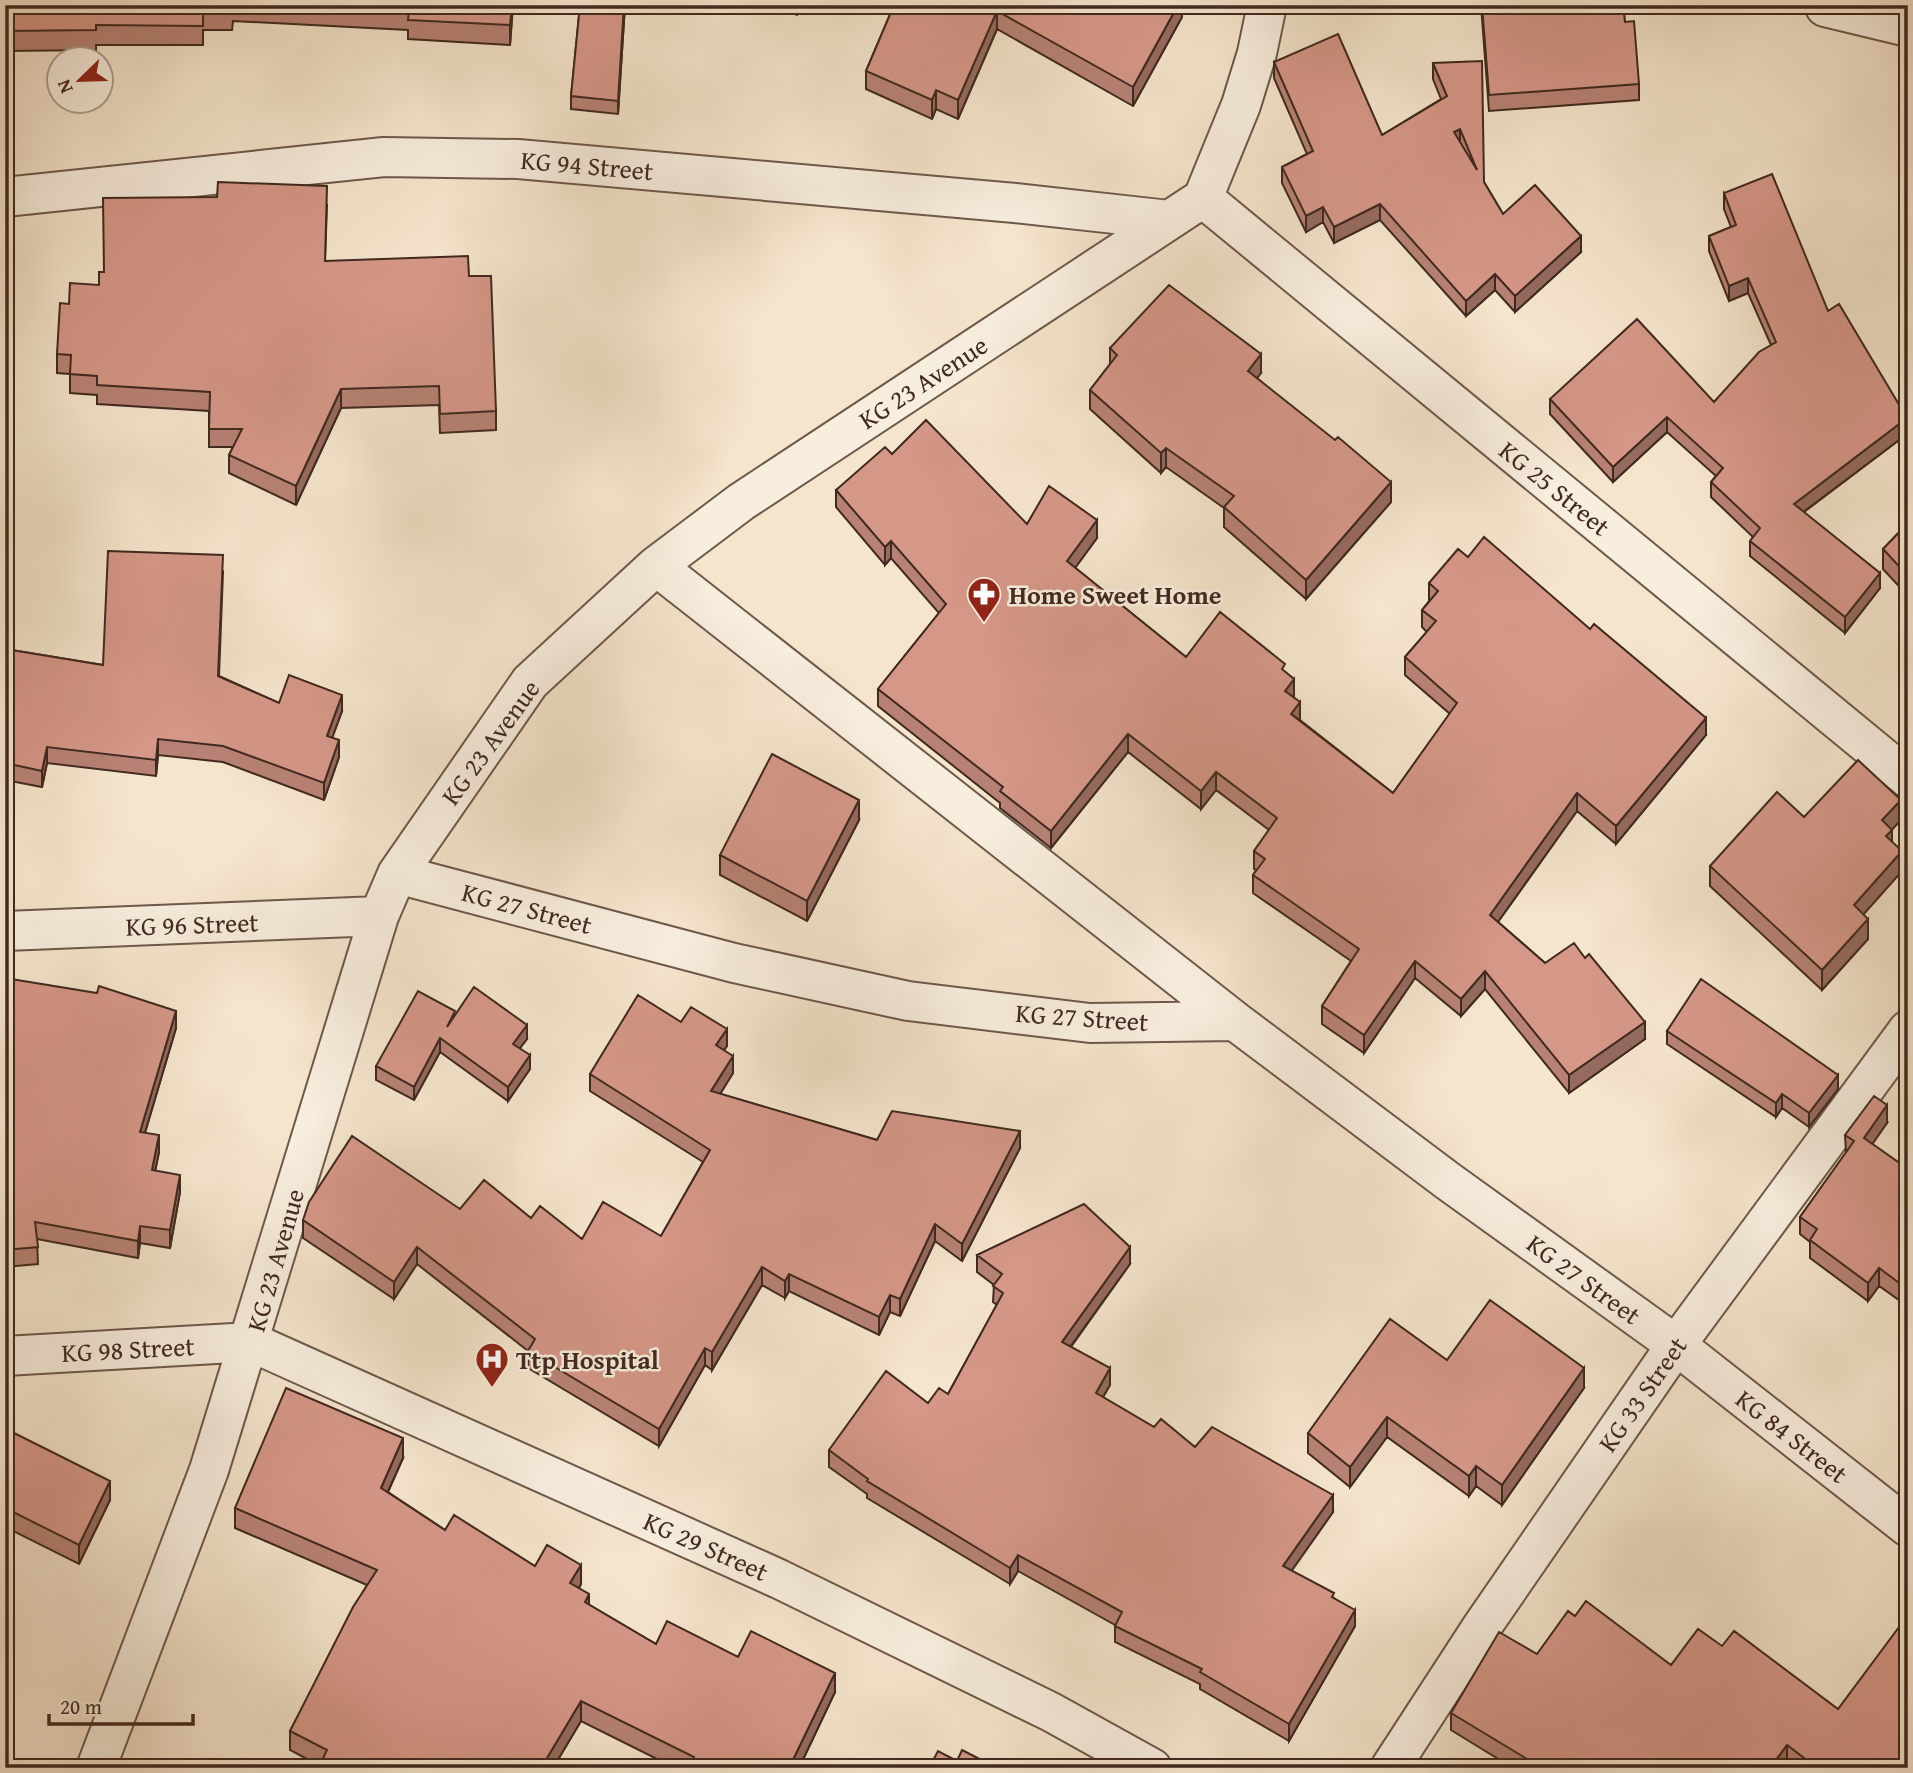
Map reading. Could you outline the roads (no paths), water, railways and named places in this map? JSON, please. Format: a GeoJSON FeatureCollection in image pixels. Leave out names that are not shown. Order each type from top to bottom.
{"type":"FeatureCollection","features":[{"type":"Feature","properties":{"kind":"street"},"geometry":{"type":"LineString","coordinates":[[1203,198],[1241,105],[1257,52],[1267,5]]}},
{"type":"Feature","properties":{"kind":"street"},"geometry":{"type":"LineString","coordinates":[[1825,7],[1908,27]]}},
{"type":"Feature","properties":{"kind":"street","name":"KG 94 Street"},"geometry":{"type":"LineString","coordinates":[[5,197],[384,157],[518,159],[1015,203],[1169,220]]}},
{"type":"Feature","properties":{"kind":"street","name":"KG 23 Avenue"},"geometry":{"type":"LineString","coordinates":[[96,1768],[209,1471],[251,1342],[379,916],[397,874],[530,682],[656,566],[741,502],[1203,198]]}},
{"type":"Feature","properties":{"kind":"street","name":"KG 25 Street"},"geometry":{"type":"LineString","coordinates":[[1203,198],[1908,778]]}},
{"type":"Feature","properties":{"kind":"street"},"geometry":{"type":"LineString","coordinates":[[656,566],[1235,1021]]}},
{"type":"Feature","properties":{"kind":"street","name":"KG 27 Street"},"geometry":{"type":"LineString","coordinates":[[397,874],[734,963],[908,1001],[1090,1023],[1235,1021],[1448,1181],[1676,1345]]}},
{"type":"Feature","properties":{"kind":"street","name":"KG 96 Street"},"geometry":{"type":"LineString","coordinates":[[5,932],[379,916]]}},
{"type":"Feature","properties":{"kind":"street","name":"KG 33 Street"},"geometry":{"type":"LineString","coordinates":[[1390,1768],[1481,1628],[1676,1345],[1908,1030]]}},
{"type":"Feature","properties":{"kind":"street","name":"KG 98 Street"},"geometry":{"type":"LineString","coordinates":[[5,1356],[251,1342]]}},
{"type":"Feature","properties":{"kind":"street","name":"KG 29 Street"},"geometry":{"type":"LineString","coordinates":[[251,1342],[779,1579],[1051,1712],[1152,1768]]}},
{"type":"Feature","properties":{"kind":"street","name":"KG 84 Street"},"geometry":{"type":"LineString","coordinates":[[1676,1345],[1908,1527]]}},
{"type":"Feature","properties":{"kind":"place","name":"Home Sweet Home"},"geometry":{"type":"Point","coordinates":[984,624]}},
{"type":"Feature","properties":{"kind":"place","name":"Ttp Hospital"},"geometry":{"type":"Point","coordinates":[492,1389]}}]}
